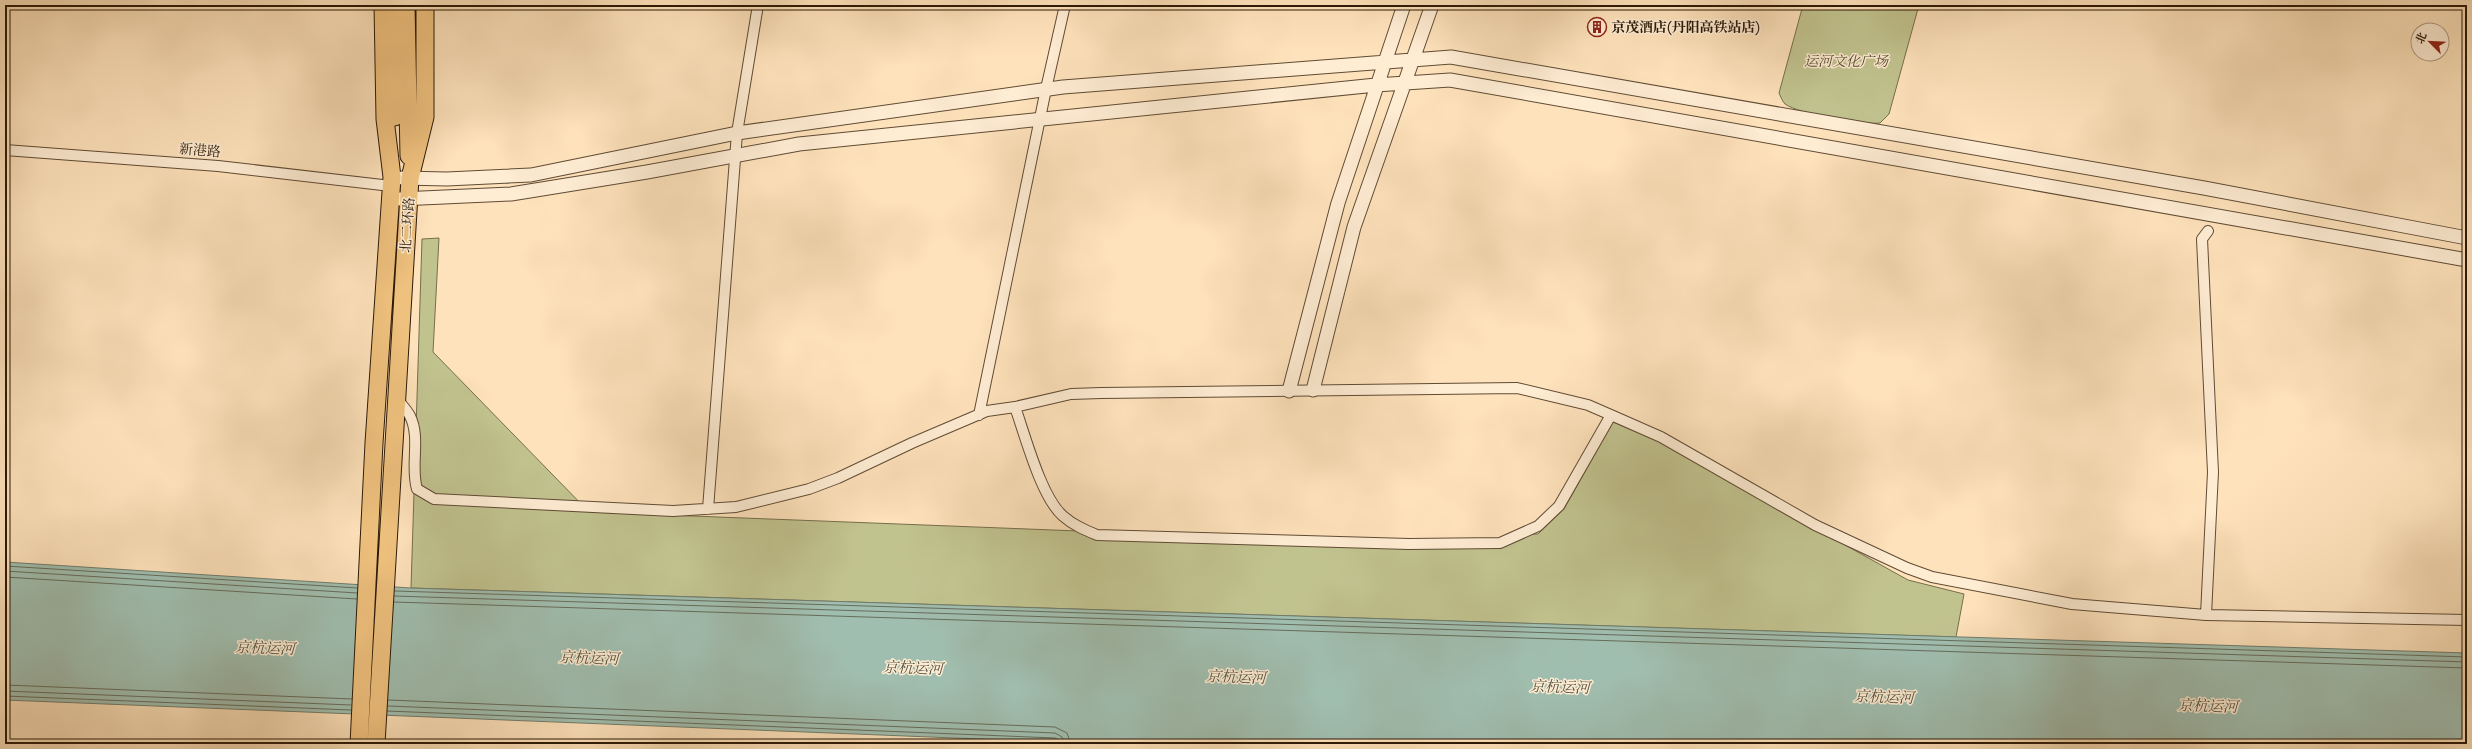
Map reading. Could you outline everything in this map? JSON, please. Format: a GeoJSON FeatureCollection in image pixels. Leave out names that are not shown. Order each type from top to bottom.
{"type":"FeatureCollection","features":[{"type":"Feature","properties":{"kind":"main road","name":"北二环路"},"geometry":{"type":"LineString","coordinates":[[359,744],[374,443],[391,188],[385,119],[382,5]]}},
{"type":"Feature","properties":{"kind":"main road"},"geometry":{"type":"LineString","coordinates":[[391,188],[398,67],[393,5]]}},
{"type":"Feature","properties":{"kind":"main road"},"geometry":{"type":"LineString","coordinates":[[406,5],[410,178]]}},
{"type":"Feature","properties":{"kind":"main road","name":"北二环路"},"geometry":{"type":"LineString","coordinates":[[376,744],[408,199],[410,178],[425,117],[425,5]]}},
{"type":"Feature","properties":{"kind":"street"},"geometry":{"type":"LineString","coordinates":[[708,509],[737,133],[758,5]]}},
{"type":"Feature","properties":{"kind":"street"},"geometry":{"type":"LineString","coordinates":[[980,415],[1046,89],[1065,5]]}},
{"type":"Feature","properties":{"kind":"street"},"geometry":{"type":"LineString","coordinates":[[1289,391],[1338,203],[1376,85],[1404,5]]}},
{"type":"Feature","properties":{"kind":"street"},"geometry":{"type":"LineString","coordinates":[[1313,390],[1354,227],[1432,5]]}},
{"type":"Feature","properties":{"kind":"street"},"geometry":{"type":"LineString","coordinates":[[2467,238],[2196,187],[1451,57],[1046,89],[737,133],[531,175],[410,178],[391,188],[408,199],[512,194],[799,144],[1376,85],[1450,80],[2467,260]]}},
{"type":"Feature","properties":{"kind":"street","name":"新港路"},"geometry":{"type":"LineString","coordinates":[[5,150],[218,166],[391,188]]}},
{"type":"Feature","properties":{"kind":"street"},"geometry":{"type":"LineString","coordinates":[[2206,615],[2213,472],[2202,239],[2208,231]]}},
{"type":"Feature","properties":{"kind":"street"},"geometry":{"type":"LineString","coordinates":[[396,397],[410,416],[415,433],[413,476],[416,489],[434,499],[673,511],[736,507],[809,489],[838,478],[912,443],[987,411],[1015,407],[1071,394],[1517,388],[1588,405],[1611,414],[1661,437],[1815,525],[1907,568],[1932,577],[2072,604],[2206,615],[2467,620]]}},
{"type":"Feature","properties":{"kind":"street"},"geometry":{"type":"LineString","coordinates":[[1015,407],[1049,498],[1062,515],[1078,527],[1097,536],[1441,545],[1500,543],[1538,526],[1559,506],[1611,414]]}},
{"type":"Feature","properties":{"kind":"green space","name":"运河文化广场"},"geometry":{"type":"Polygon","coordinates":[[[1803,5],[1919,5],[1889,114],[1880,123],[1860,122],[1816,115],[1792,108],[1783,102],[1779,93],[1803,5]]]}},
{"type":"Feature","properties":{"kind":"green space"},"geometry":{"type":"Polygon","coordinates":[[[439,238],[433,352],[589,512],[1491,547],[1526,534],[1538,534],[1564,509],[1613,422],[1660,442],[1908,580],[1964,594],[1956,637],[411,588],[422,239],[439,238]]]}},
{"type":"Feature","properties":{"kind":"water","name":"京杭运河"},"geometry":{"type":"Polygon","coordinates":[[[5,562],[411,588],[2467,653],[2467,744],[1105,744],[5,700],[5,562]]]}},
{"type":"Feature","properties":{"kind":"place","name":"京茂酒店(丹阳高铁站店)"},"geometry":{"type":"Point","coordinates":[1597,27]}}]}
